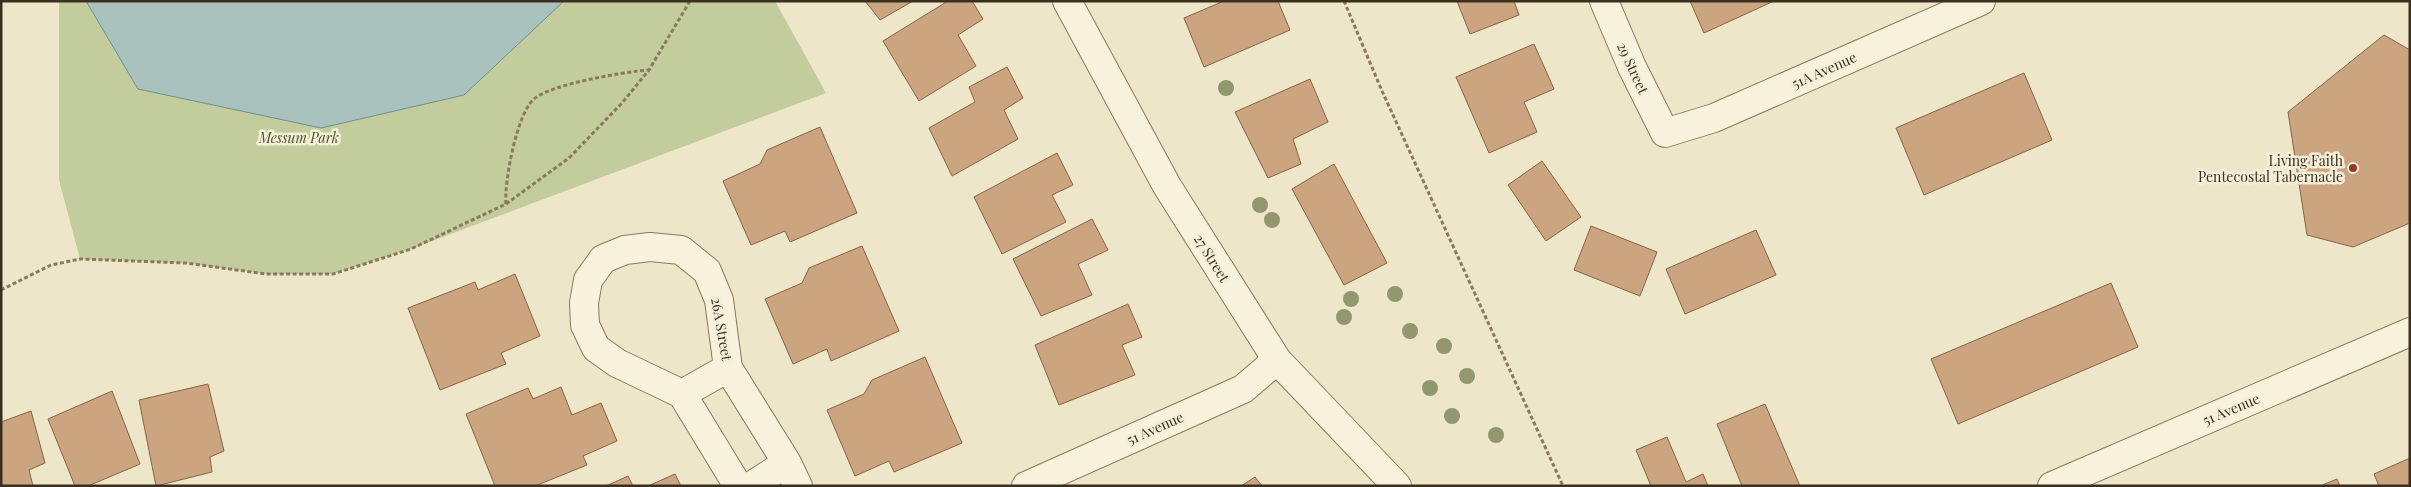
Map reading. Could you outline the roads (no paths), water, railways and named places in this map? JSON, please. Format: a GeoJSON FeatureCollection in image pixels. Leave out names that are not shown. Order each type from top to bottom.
{"type":"FeatureCollection","features":[{"type":"Feature","properties":{"kind":"street","name":"27 Street"},"geometry":{"type":"LineString","coordinates":[[1067,1],[1167,186],[1277,360],[1397,486]]}},
{"type":"Feature","properties":{"kind":"street","name":"29 Street"},"geometry":{"type":"LineString","coordinates":[[1604,1],[1632,67],[1665,133]]}},
{"type":"Feature","properties":{"kind":"street","name":"51A Avenue"},"geometry":{"type":"LineString","coordinates":[[1665,133],[1714,118],[1981,1]]}},
{"type":"Feature","properties":{"kind":"street","name":"26A Street"},"geometry":{"type":"LineString","coordinates":[[682,394],[617,363],[596,348],[585,325],[584,303],[588,280],[603,259],[625,250],[650,247],[681,250],[707,271],[719,300],[728,368],[792,474]]}},
{"type":"Feature","properties":{"kind":"street","name":"51 Avenue"},"geometry":{"type":"LineString","coordinates":[[2052,486],[2410,332]]}},
{"type":"Feature","properties":{"kind":"street","name":"51 Avenue"},"geometry":{"type":"LineString","coordinates":[[1026,486],[1243,389],[1277,360]]}},
{"type":"Feature","properties":{"kind":"street"},"geometry":{"type":"LineString","coordinates":[[728,368],[682,394],[738,486]]}},
{"type":"Feature","properties":{"kind":"street"},"geometry":{"type":"LineString","coordinates":[[751,486],[792,474]]}},
{"type":"Feature","properties":{"kind":"water"},"geometry":{"type":"Polygon","coordinates":[[[86,1],[564,1],[464,95],[321,128],[138,89],[86,1]]]}},
{"type":"Feature","properties":{"kind":"place","name":"Living Faith Pentecostal Tabernacle"},"geometry":{"type":"Point","coordinates":[2353,168]}},
{"type":"Feature","properties":{"kind":"park label","name":"Messum Park"},"geometry":{"type":"Point","coordinates":[299,137]}}]}
